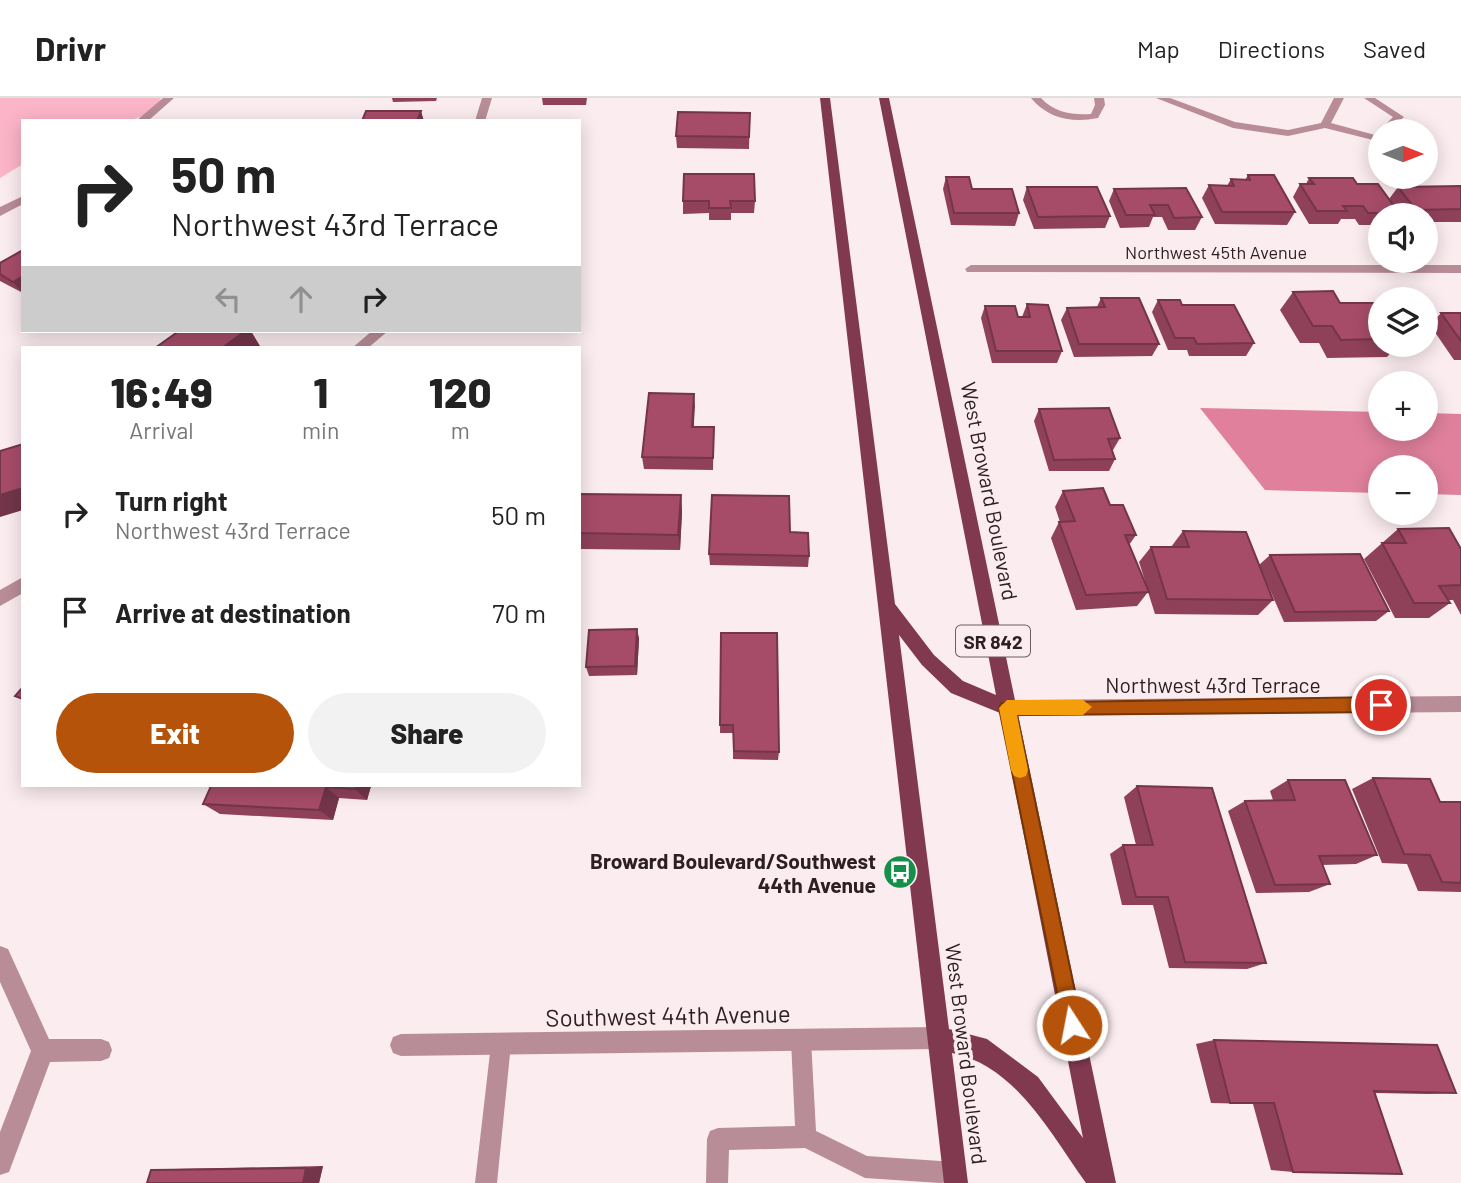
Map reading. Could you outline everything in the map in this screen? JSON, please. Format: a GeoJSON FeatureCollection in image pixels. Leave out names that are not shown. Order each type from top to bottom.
{"type":"FeatureCollection","features":[{"type":"Feature","properties":{"kind":"main road","name":"West Broward Boulevard"},"geometry":{"type":"LineString","coordinates":[[825,98],[956,1178]]}},
{"type":"Feature","properties":{"kind":"main road","name":"West Broward Boulevard"},"geometry":{"type":"LineString","coordinates":[[884,98],[1103,1183]]}},
{"type":"Feature","properties":{"kind":"main road"},"geometry":{"type":"LineString","coordinates":[[887,607],[928,660],[957,687],[1007,708]]}},
{"type":"Feature","properties":{"kind":"main road"},"geometry":{"type":"LineString","coordinates":[[937,1038],[979,1048],[1030,1085],[1103,1183]]}},
{"type":"Feature","properties":{"kind":"street"},"geometry":{"type":"LineString","coordinates":[[143,119],[169,98]]}},
{"type":"Feature","properties":{"kind":"street"},"geometry":{"type":"LineString","coordinates":[[481,119],[487,98]]}},
{"type":"Feature","properties":{"kind":"street"},"geometry":{"type":"LineString","coordinates":[[0,212],[21,200]]}},
{"type":"Feature","properties":{"kind":"street","name":"Northwest 45th Avenue"},"geometry":{"type":"LineString","coordinates":[[971,269],[1461,269]]}},
{"type":"Feature","properties":{"kind":"street"},"geometry":{"type":"LineString","coordinates":[[362,346],[378,333]]}},
{"type":"Feature","properties":{"kind":"street"},"geometry":{"type":"LineString","coordinates":[[0,599],[21,585]]}},
{"type":"Feature","properties":{"kind":"street","name":"Northwest 43rd Terrace"},"geometry":{"type":"LineString","coordinates":[[1007,708],[1461,704]]}},
{"type":"Feature","properties":{"kind":"street"},"geometry":{"type":"LineString","coordinates":[[0,957],[43,1051],[0,1163]]}},
{"type":"Feature","properties":{"kind":"street","name":"Southwest 44th Avenue"},"geometry":{"type":"LineString","coordinates":[[401,1045],[937,1038]]}},
{"type":"Feature","properties":{"kind":"street"},"geometry":{"type":"LineString","coordinates":[[43,1051],[101,1050]]}},
{"type":"Feature","properties":{"kind":"lane"},"geometry":{"type":"LineString","coordinates":[[1036,98],[1057,115],[1079,118],[1095,116],[1100,105],[1099,98]]}},
{"type":"Feature","properties":{"kind":"lane"},"geometry":{"type":"LineString","coordinates":[[1161,98],[1247,127],[1288,133],[1325,124],[1368,136]]}},
{"type":"Feature","properties":{"kind":"lane"},"geometry":{"type":"LineString","coordinates":[[1325,124],[1339,98]]}},
{"type":"Feature","properties":{"kind":"lane"},"geometry":{"type":"LineString","coordinates":[[1369,98],[1399,117],[1397,119]]}},
{"type":"Feature","properties":{"kind":"lane"},"geometry":{"type":"LineString","coordinates":[[801,1040],[806,1137]]}},
{"type":"Feature","properties":{"kind":"lane"},"geometry":{"type":"LineString","coordinates":[[486,1183],[501,1044]]}},
{"type":"Feature","properties":{"kind":"lane"},"geometry":{"type":"LineString","coordinates":[[718,1183],[718,1139],[806,1137],[865,1167],[897,1176],[956,1178]]}},
{"type":"Feature","properties":{"kind":"shaded area"},"geometry":{"type":"Polygon","coordinates":[[[0,98],[161,98],[153,112],[134,119],[21,119],[21,165],[0,178],[0,98]]]}},
{"type":"Feature","properties":{"kind":"shaded area"},"geometry":{"type":"Polygon","coordinates":[[[1200,408],[1368,412],[1368,441],[1438,441],[1438,413],[1461,414],[1461,495],[1438,494],[1438,455],[1368,455],[1368,493],[1265,490],[1200,408]]]}},
{"type":"Feature","properties":{"kind":"building"},"geometry":{"type":"Polygon","coordinates":[[[366,111],[421,111],[418,119],[363,119],[366,111]]]}},
{"type":"Feature","properties":{"kind":"building"},"geometry":{"type":"Polygon","coordinates":[[[678,112],[750,113],[749,137],[676,136],[678,112]]]}},
{"type":"Feature","properties":{"kind":"building"},"geometry":{"type":"Polygon","coordinates":[[[684,174],[754,174],[755,201],[730,201],[731,208],[709,208],[709,201],[683,201],[684,174]]]}},
{"type":"Feature","properties":{"kind":"building"},"geometry":{"type":"Polygon","coordinates":[[[1248,175],[1274,175],[1295,212],[1222,212],[1209,185],[1234,186],[1231,179],[1250,180],[1248,175]]]}},
{"type":"Feature","properties":{"kind":"building"},"geometry":{"type":"Polygon","coordinates":[[[946,177],[969,177],[972,189],[1012,189],[1019,213],[954,213],[946,177]]]}},
{"type":"Feature","properties":{"kind":"building"},"geometry":{"type":"Polygon","coordinates":[[[1309,178],[1353,178],[1357,184],[1368,184],[1368,189],[1382,189],[1392,203],[1368,203],[1368,213],[1363,206],[1343,206],[1347,211],[1317,211],[1300,184],[1314,184],[1309,178]]]}},
{"type":"Feature","properties":{"kind":"building"},"geometry":{"type":"Polygon","coordinates":[[[1438,186],[1461,186],[1461,209],[1438,210],[1438,203],[1411,203],[1400,189],[1438,189],[1438,186]]]}},
{"type":"Feature","properties":{"kind":"building"},"geometry":{"type":"Polygon","coordinates":[[[1027,187],[1097,187],[1110,216],[1038,217],[1027,187]]]}},
{"type":"Feature","properties":{"kind":"building"},"geometry":{"type":"Polygon","coordinates":[[[1186,188],[1202,217],[1174,218],[1168,205],[1150,205],[1155,215],[1126,215],[1114,189],[1186,188]]]}},
{"type":"Feature","properties":{"kind":"building"},"geometry":{"type":"Polygon","coordinates":[[[21,251],[21,277],[13,282],[0,274],[0,263],[21,251]]]}},
{"type":"Feature","properties":{"kind":"building"},"geometry":{"type":"Polygon","coordinates":[[[1333,291],[1340,303],[1368,303],[1368,339],[1341,340],[1332,326],[1313,326],[1293,292],[1333,291]]]}},
{"type":"Feature","properties":{"kind":"building"},"geometry":{"type":"Polygon","coordinates":[[[1101,298],[1139,298],[1159,344],[1079,344],[1067,308],[1105,307],[1101,298]]]}},
{"type":"Feature","properties":{"kind":"building"},"geometry":{"type":"Polygon","coordinates":[[[1158,300],[1180,300],[1182,305],[1234,305],[1254,343],[1197,344],[1194,338],[1175,338],[1158,300]]]}},
{"type":"Feature","properties":{"kind":"building"},"geometry":{"type":"Polygon","coordinates":[[[1027,304],[1048,305],[1062,351],[996,351],[985,306],[1015,306],[1018,317],[1030,317],[1027,304]]]}},
{"type":"Feature","properties":{"kind":"building"},"geometry":{"type":"Polygon","coordinates":[[[1441,313],[1461,313],[1461,341],[1441,313]]]}},
{"type":"Feature","properties":{"kind":"building"},"geometry":{"type":"Polygon","coordinates":[[[176,333],[242,333],[225,346],[158,346],[176,333]]]}},
{"type":"Feature","properties":{"kind":"building"},"geometry":{"type":"Polygon","coordinates":[[[649,393],[694,394],[692,427],[714,427],[713,458],[642,457],[649,393]]]}},
{"type":"Feature","properties":{"kind":"building"},"geometry":{"type":"Polygon","coordinates":[[[1109,408],[1120,438],[1108,439],[1115,459],[1054,460],[1039,409],[1109,408]]]}},
{"type":"Feature","properties":{"kind":"building"},"geometry":{"type":"Polygon","coordinates":[[[21,445],[21,489],[0,495],[0,451],[21,445]]]}},
{"type":"Feature","properties":{"kind":"building"},"geometry":{"type":"Polygon","coordinates":[[[1103,488],[1110,505],[1123,505],[1136,535],[1125,535],[1149,592],[1086,595],[1059,522],[1075,521],[1063,491],[1103,488]]]}},
{"type":"Feature","properties":{"kind":"building"},"geometry":{"type":"Polygon","coordinates":[[[581,494],[681,495],[678,535],[581,533],[581,494]]]}},
{"type":"Feature","properties":{"kind":"building"},"geometry":{"type":"Polygon","coordinates":[[[712,495],[789,496],[790,532],[808,533],[809,556],[709,554],[712,495]]]}},
{"type":"Feature","properties":{"kind":"building"},"geometry":{"type":"Polygon","coordinates":[[[1449,528],[1461,549],[1461,585],[1439,586],[1450,603],[1414,603],[1382,543],[1406,543],[1398,529],[1449,528]]]}},
{"type":"Feature","properties":{"kind":"building"},"geometry":{"type":"Polygon","coordinates":[[[1183,531],[1246,532],[1273,600],[1167,599],[1151,547],[1189,547],[1183,531]]]}},
{"type":"Feature","properties":{"kind":"building"},"geometry":{"type":"Polygon","coordinates":[[[1360,554],[1389,611],[1295,612],[1270,555],[1360,554]]]}},
{"type":"Feature","properties":{"kind":"building"},"geometry":{"type":"Polygon","coordinates":[[[637,629],[635,666],[586,667],[589,630],[637,629]]]}},
{"type":"Feature","properties":{"kind":"building"},"geometry":{"type":"Polygon","coordinates":[[[721,633],[777,633],[779,752],[734,751],[733,725],[720,725],[721,633]]]}},
{"type":"Feature","properties":{"kind":"building"},"geometry":{"type":"Polygon","coordinates":[[[1373,778],[1430,779],[1440,802],[1461,802],[1461,883],[1442,882],[1430,855],[1404,854],[1373,778]]]}},
{"type":"Feature","properties":{"kind":"building"},"geometry":{"type":"Polygon","coordinates":[[[1288,780],[1345,780],[1377,855],[1319,856],[1330,884],[1275,885],[1245,801],[1295,800],[1288,780]]]}},
{"type":"Feature","properties":{"kind":"building"},"geometry":{"type":"Polygon","coordinates":[[[1137,786],[1212,788],[1266,963],[1185,962],[1168,897],[1136,897],[1123,845],[1153,845],[1137,786]]]}},
{"type":"Feature","properties":{"kind":"building"},"geometry":{"type":"Polygon","coordinates":[[[211,787],[326,787],[319,810],[203,804],[211,787]]]}},
{"type":"Feature","properties":{"kind":"building"},"geometry":{"type":"Polygon","coordinates":[[[1214,1040],[1437,1045],[1456,1093],[1374,1091],[1402,1174],[1293,1172],[1274,1103],[1230,1103],[1214,1040]]]}},
{"type":"Feature","properties":{"kind":"building"},"geometry":{"type":"Polygon","coordinates":[[[306,1168],[303,1183],[147,1183],[151,1170],[306,1168]]]}},
{"type":"Feature","properties":{"kind":"slow traffic"},"geometry":{"type":"LineString","coordinates":[[1020,770],[1007,708],[1083,707]]}},
{"type":"Feature","properties":{"kind":"place","name":"Broward Boulevard/Southwest 44th Avenue"},"geometry":{"type":"Point","coordinates":[900,872]}},
{"type":"Feature","properties":{"kind":"route"},"geometry":{"type":"LineString","coordinates":[[1072,1025],[1007,708],[1381,705]]}}]}
